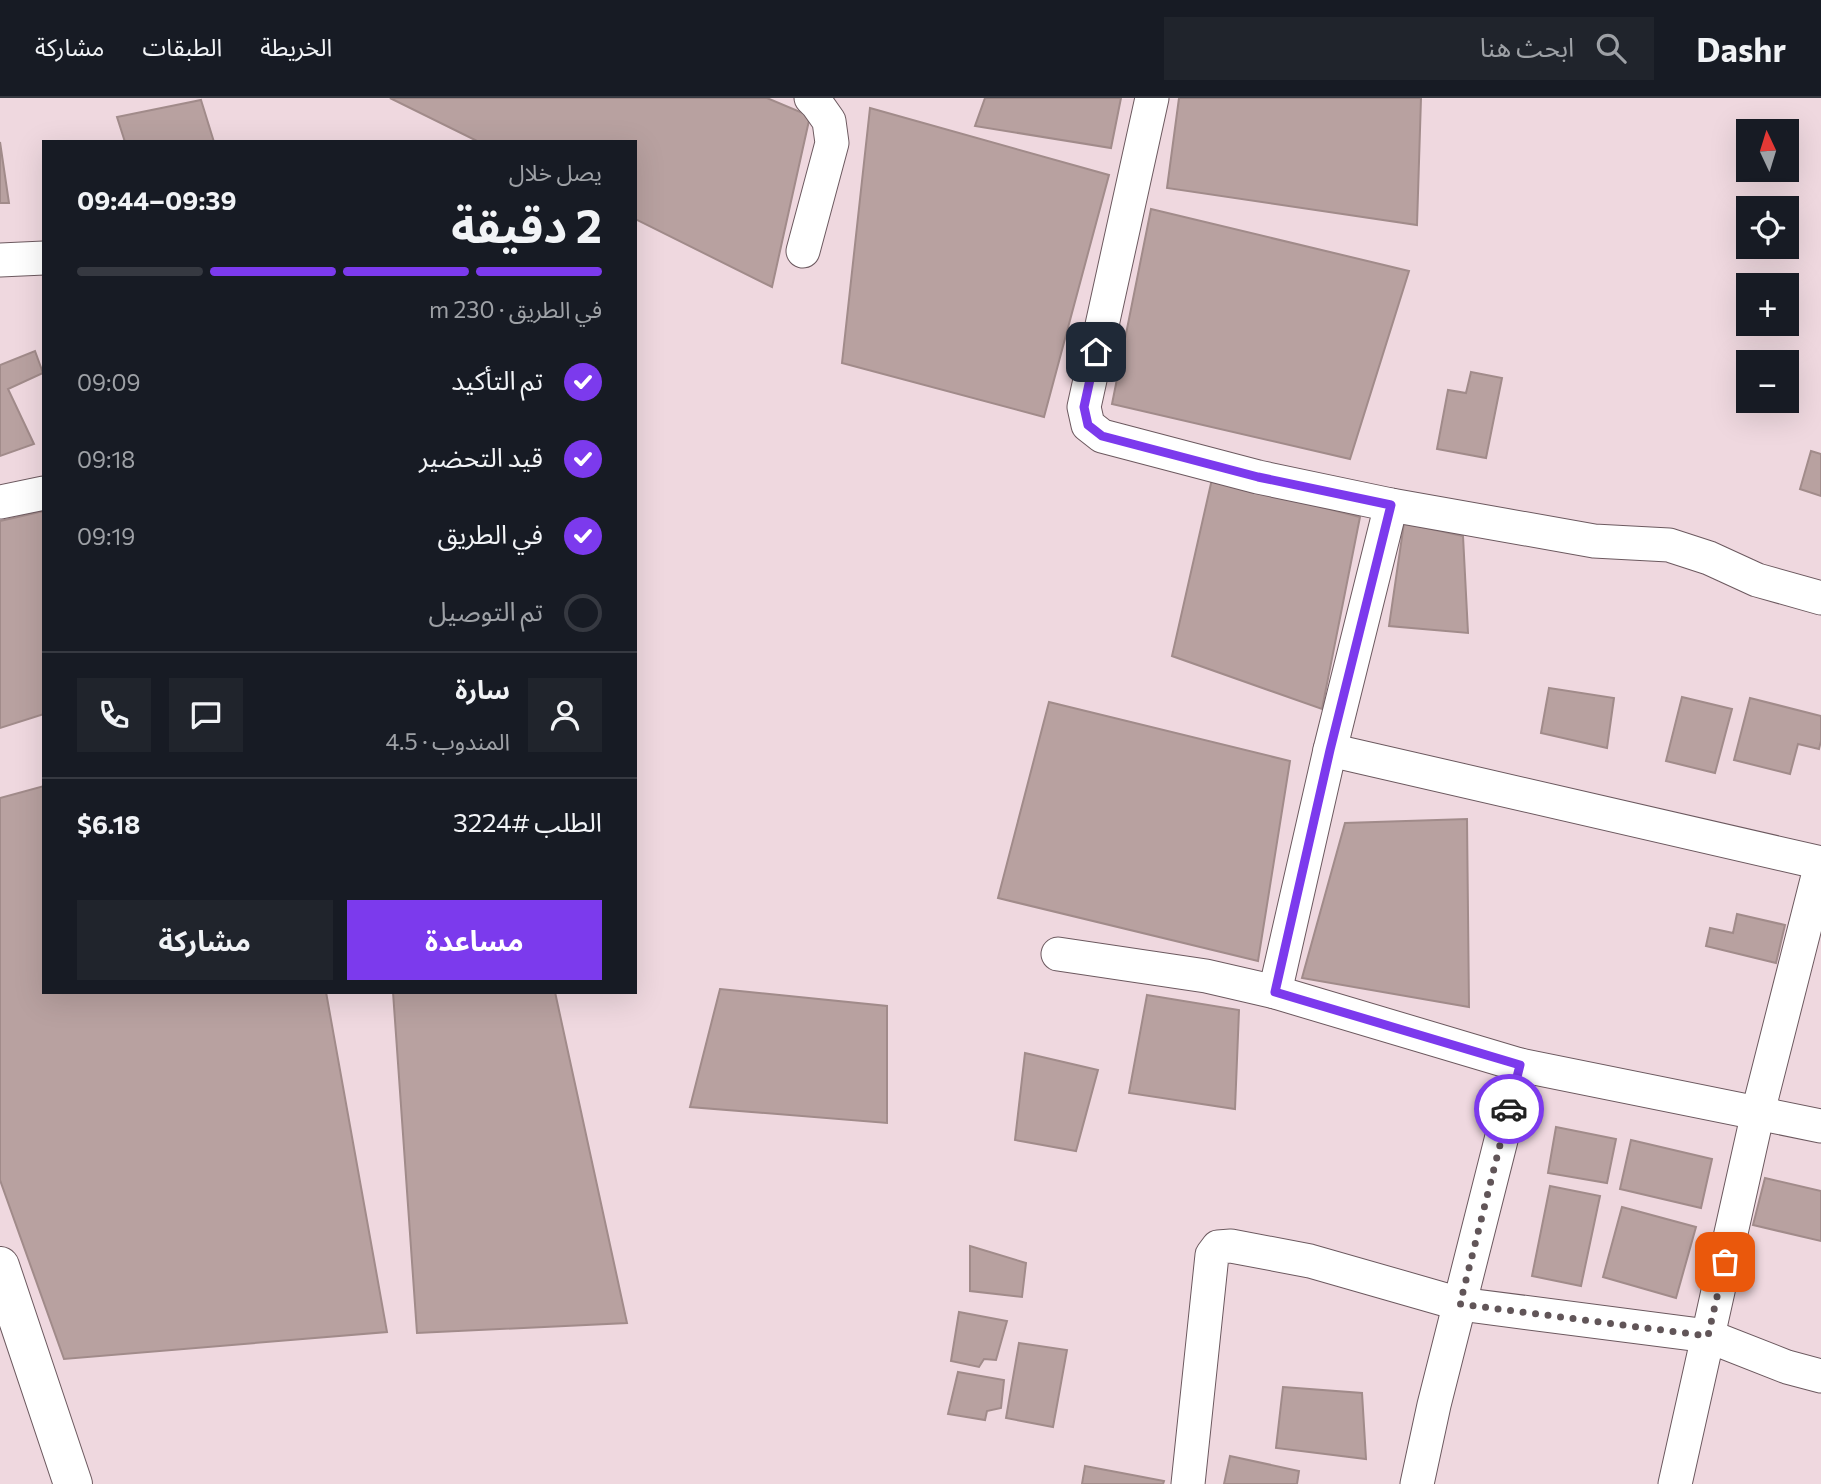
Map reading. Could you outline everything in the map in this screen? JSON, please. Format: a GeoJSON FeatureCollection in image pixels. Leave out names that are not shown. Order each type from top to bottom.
{"type":"FeatureCollection","features":[{"type":"Feature","properties":{"kind":"street"},"geometry":{"type":"LineString","coordinates":[[803,251],[832,143],[829,121],[811,98]]}},
{"type":"Feature","properties":{"kind":"street"},"geometry":{"type":"LineString","coordinates":[[1152,98],[1084,407],[1088,425],[1102,436],[1231,470],[1391,505],[1594,541],[1669,545],[1709,558],[1757,580],[1821,598]]}},
{"type":"Feature","properties":{"kind":"street"},"geometry":{"type":"LineString","coordinates":[[0,260],[42,258]]}},
{"type":"Feature","properties":{"kind":"street"},"geometry":{"type":"LineString","coordinates":[[0,502],[42,493]]}},
{"type":"Feature","properties":{"kind":"street"},"geometry":{"type":"LineString","coordinates":[[1275,992],[1330,750],[1391,505]]}},
{"type":"Feature","properties":{"kind":"street"},"geometry":{"type":"LineString","coordinates":[[1330,750],[1821,863],[1758,1112],[1675,1484]]}},
{"type":"Feature","properties":{"kind":"street"},"geometry":{"type":"LineString","coordinates":[[1058,954],[1206,976],[1275,992],[1520,1065],[1821,1126]]}},
{"type":"Feature","properties":{"kind":"street"},"geometry":{"type":"LineString","coordinates":[[1417,1484],[1520,1065]]}},
{"type":"Feature","properties":{"kind":"street"},"geometry":{"type":"LineString","coordinates":[[1188,1484],[1212,1255],[1218,1247],[1231,1245],[1310,1261],[1460,1304],[1708,1336],[1787,1367],[1821,1376]]}},
{"type":"Feature","properties":{"kind":"street"},"geometry":{"type":"LineString","coordinates":[[0,1266],[73,1484]]}},
{"type":"Feature","properties":{"kind":"building"},"geometry":{"type":"Polygon","coordinates":[[[390,98],[767,98],[810,116],[772,287],[637,220],[637,140],[475,140],[390,98]]]}},
{"type":"Feature","properties":{"kind":"building"},"geometry":{"type":"Polygon","coordinates":[[[985,98],[1121,98],[1111,148],[975,126],[985,98]]]}},
{"type":"Feature","properties":{"kind":"building"},"geometry":{"type":"Polygon","coordinates":[[[1179,98],[1421,98],[1417,225],[1167,188],[1179,98]]]}},
{"type":"Feature","properties":{"kind":"building"},"geometry":{"type":"Polygon","coordinates":[[[201,100],[213,140],[124,140],[117,117],[201,100]]]}},
{"type":"Feature","properties":{"kind":"building"},"geometry":{"type":"Polygon","coordinates":[[[870,108],[1109,175],[1044,417],[842,363],[870,108]]]}},
{"type":"Feature","properties":{"kind":"building"},"geometry":{"type":"Polygon","coordinates":[[[0,142],[9,203],[0,203],[0,142]]]}},
{"type":"Feature","properties":{"kind":"building"},"geometry":{"type":"Polygon","coordinates":[[[1151,209],[1409,271],[1350,459],[1112,404],[1151,209]]]}},
{"type":"Feature","properties":{"kind":"building"},"geometry":{"type":"Polygon","coordinates":[[[35,351],[42,373],[8,389],[34,444],[0,456],[0,365],[35,351]]]}},
{"type":"Feature","properties":{"kind":"building"},"geometry":{"type":"Polygon","coordinates":[[[1471,372],[1502,378],[1486,458],[1437,449],[1448,390],[1466,393],[1471,372]]]}},
{"type":"Feature","properties":{"kind":"building"},"geometry":{"type":"Polygon","coordinates":[[[1811,451],[1821,454],[1821,496],[1800,489],[1811,451]]]}},
{"type":"Feature","properties":{"kind":"building"},"geometry":{"type":"Polygon","coordinates":[[[1212,479],[1360,517],[1322,709],[1172,656],[1212,479]]]}},
{"type":"Feature","properties":{"kind":"building"},"geometry":{"type":"Polygon","coordinates":[[[42,511],[42,715],[0,728],[0,521],[42,511]]]}},
{"type":"Feature","properties":{"kind":"building"},"geometry":{"type":"Polygon","coordinates":[[[1404,523],[1463,536],[1468,633],[1389,626],[1404,523]]]}},
{"type":"Feature","properties":{"kind":"building"},"geometry":{"type":"Polygon","coordinates":[[[1549,688],[1614,698],[1607,748],[1541,733],[1549,688]]]}},
{"type":"Feature","properties":{"kind":"building"},"geometry":{"type":"Polygon","coordinates":[[[1682,697],[1732,709],[1715,773],[1666,761],[1682,697]]]}},
{"type":"Feature","properties":{"kind":"building"},"geometry":{"type":"Polygon","coordinates":[[[1750,698],[1821,716],[1819,749],[1798,744],[1790,774],[1734,760],[1750,698]]]}},
{"type":"Feature","properties":{"kind":"building"},"geometry":{"type":"Polygon","coordinates":[[[1049,702],[1290,761],[1258,961],[998,898],[1049,702]]]}},
{"type":"Feature","properties":{"kind":"building"},"geometry":{"type":"Polygon","coordinates":[[[42,787],[42,994],[326,994],[387,1332],[64,1359],[0,1180],[0,798],[42,787]]]}},
{"type":"Feature","properties":{"kind":"building"},"geometry":{"type":"Polygon","coordinates":[[[1467,819],[1469,1007],[1302,978],[1345,823],[1467,819]]]}},
{"type":"Feature","properties":{"kind":"building"},"geometry":{"type":"Polygon","coordinates":[[[1737,914],[1785,925],[1776,963],[1706,946],[1710,928],[1733,933],[1737,914]]]}},
{"type":"Feature","properties":{"kind":"building"},"geometry":{"type":"Polygon","coordinates":[[[720,989],[887,1006],[887,1123],[690,1107],[720,989]]]}},
{"type":"Feature","properties":{"kind":"building"},"geometry":{"type":"Polygon","coordinates":[[[393,994],[555,994],[627,1323],[417,1333],[393,994]]]}},
{"type":"Feature","properties":{"kind":"building"},"geometry":{"type":"Polygon","coordinates":[[[1147,995],[1239,1010],[1235,1109],[1129,1093],[1147,995]]]}},
{"type":"Feature","properties":{"kind":"building"},"geometry":{"type":"Polygon","coordinates":[[[1025,1053],[1098,1070],[1076,1151],[1015,1140],[1025,1053]]]}},
{"type":"Feature","properties":{"kind":"building"},"geometry":{"type":"Polygon","coordinates":[[[1556,1127],[1616,1139],[1607,1183],[1548,1173],[1556,1127]]]}},
{"type":"Feature","properties":{"kind":"building"},"geometry":{"type":"Polygon","coordinates":[[[1631,1140],[1712,1159],[1701,1208],[1620,1189],[1631,1140]]]}},
{"type":"Feature","properties":{"kind":"building"},"geometry":{"type":"Polygon","coordinates":[[[1765,1178],[1821,1191],[1821,1241],[1753,1225],[1765,1178]]]}},
{"type":"Feature","properties":{"kind":"building"},"geometry":{"type":"Polygon","coordinates":[[[1550,1186],[1600,1196],[1581,1286],[1532,1276],[1550,1186]]]}},
{"type":"Feature","properties":{"kind":"building"},"geometry":{"type":"Polygon","coordinates":[[[1622,1207],[1696,1227],[1676,1298],[1603,1277],[1622,1207]]]}},
{"type":"Feature","properties":{"kind":"building"},"geometry":{"type":"Polygon","coordinates":[[[970,1246],[1026,1263],[1022,1297],[970,1291],[970,1246]]]}},
{"type":"Feature","properties":{"kind":"building"},"geometry":{"type":"Polygon","coordinates":[[[959,1312],[1007,1321],[996,1360],[984,1359],[979,1367],[951,1361],[959,1312]]]}},
{"type":"Feature","properties":{"kind":"building"},"geometry":{"type":"Polygon","coordinates":[[[1019,1343],[1067,1350],[1053,1427],[1006,1418],[1019,1343]]]}},
{"type":"Feature","properties":{"kind":"building"},"geometry":{"type":"Polygon","coordinates":[[[958,1372],[1004,1380],[1001,1408],[987,1411],[985,1420],[948,1414],[958,1372]]]}},
{"type":"Feature","properties":{"kind":"building"},"geometry":{"type":"Polygon","coordinates":[[[1283,1387],[1362,1393],[1366,1459],[1276,1448],[1283,1387]]]}},
{"type":"Feature","properties":{"kind":"building"},"geometry":{"type":"Polygon","coordinates":[[[1230,1456],[1299,1471],[1297,1484],[1224,1484],[1230,1456]]]}},
{"type":"Feature","properties":{"kind":"building"},"geometry":{"type":"Polygon","coordinates":[[[1085,1466],[1164,1481],[1163,1484],[1082,1484],[1085,1466]]]}},
{"type":"Feature","properties":{"kind":"way so far"},"geometry":{"type":"LineString","coordinates":[[1509,1109],[1460,1304],[1708,1336],[1725,1262]]}},
{"type":"Feature","properties":{"kind":"route"},"geometry":{"type":"LineString","coordinates":[[1096,352],[1084,407],[1088,425],[1102,436],[1258,477],[1391,505],[1330,750],[1275,992],[1520,1065],[1509,1109]]}}]}
